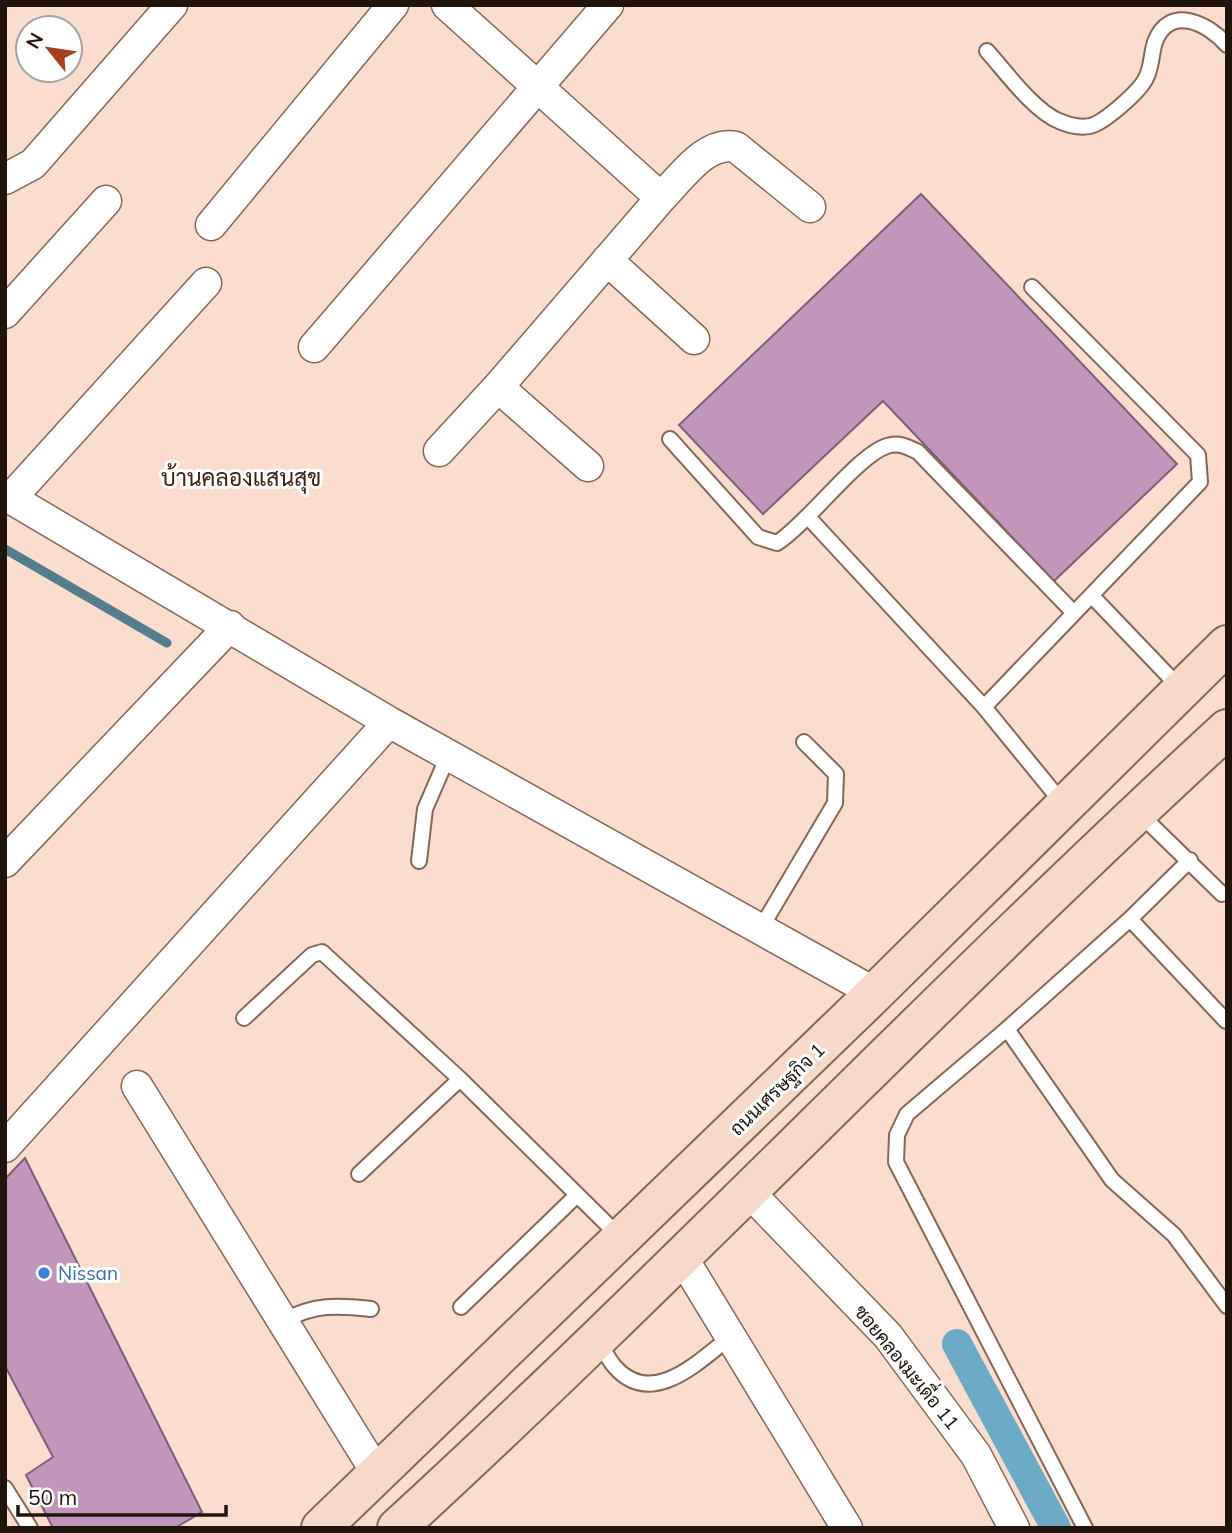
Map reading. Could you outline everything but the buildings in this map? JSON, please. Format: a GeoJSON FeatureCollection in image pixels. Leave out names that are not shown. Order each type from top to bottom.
{"type":"FeatureCollection","features":[{"type":"Feature","properties":{"kind":"main road","name":"ถนนเศรษฐกิจ 1"},"geometry":{"type":"LineString","coordinates":[[321,1528],[410,1445],[875,993],[1227,645]]}},
{"type":"Feature","properties":{"kind":"main road"},"geometry":{"type":"LineString","coordinates":[[397,1528],[682,1257],[1137,811],[1227,729]]}},
{"type":"Feature","properties":{"kind":"main road"},"geometry":{"type":"LineString","coordinates":[[410,1445],[447,1482]]}},
{"type":"Feature","properties":{"kind":"street"},"geometry":{"type":"LineString","coordinates":[[5,179],[33,164],[172,5]]}},
{"type":"Feature","properties":{"kind":"street"},"geometry":{"type":"LineString","coordinates":[[211,225],[393,5]]}},
{"type":"Feature","properties":{"kind":"street"},"geometry":{"type":"LineString","coordinates":[[447,5],[661,198]]}},
{"type":"Feature","properties":{"kind":"street"},"geometry":{"type":"LineString","coordinates":[[314,347],[608,5]]}},
{"type":"Feature","properties":{"kind":"street"},"geometry":{"type":"LineString","coordinates":[[439,451],[498,387],[661,198],[710,149],[724,144],[736,147],[810,207]]}},
{"type":"Feature","properties":{"kind":"street"},"geometry":{"type":"LineString","coordinates":[[5,313],[106,201]]}},
{"type":"Feature","properties":{"kind":"street"},"geometry":{"type":"LineString","coordinates":[[607,260],[694,339]]}},
{"type":"Feature","properties":{"kind":"street"},"geometry":{"type":"LineString","coordinates":[[206,283],[8,497],[389,722],[875,993]]}},
{"type":"Feature","properties":{"kind":"street"},"geometry":{"type":"LineString","coordinates":[[498,387],[588,466]]}},
{"type":"Feature","properties":{"kind":"street"},"geometry":{"type":"LineString","coordinates":[[5,862],[230,626]]}},
{"type":"Feature","properties":{"kind":"street"},"geometry":{"type":"LineString","coordinates":[[5,1147],[389,722]]}},
{"type":"Feature","properties":{"kind":"street"},"geometry":{"type":"LineString","coordinates":[[137,1086],[378,1475]]}},
{"type":"Feature","properties":{"kind":"street","name":"ซอยคลองมะเดื่อ 11"},"geometry":{"type":"LineString","coordinates":[[749,1192],[895,1346],[976,1455],[1014,1528]]}},
{"type":"Feature","properties":{"kind":"street"},"geometry":{"type":"LineString","coordinates":[[682,1257],[847,1528]]}},
{"type":"Feature","properties":{"kind":"lane"},"geometry":{"type":"LineString","coordinates":[[987,51],[1040,108],[1056,121],[1076,127],[1093,126],[1120,106],[1145,82],[1151,68],[1156,41],[1168,24],[1188,19],[1205,25],[1227,45]]}},
{"type":"Feature","properties":{"kind":"lane"},"geometry":{"type":"LineString","coordinates":[[984,707],[1200,482],[1201,467],[1198,455],[1032,287]]}},
{"type":"Feature","properties":{"kind":"lane"},"geometry":{"type":"LineString","coordinates":[[670,439],[758,537],[777,544],[809,518],[871,455],[887,446],[901,444],[918,452],[1074,613]]}},
{"type":"Feature","properties":{"kind":"lane"},"geometry":{"type":"LineString","coordinates":[[809,518],[984,707],[1065,806]]}},
{"type":"Feature","properties":{"kind":"lane"},"geometry":{"type":"LineString","coordinates":[[1092,596],[1182,690]]}},
{"type":"Feature","properties":{"kind":"lane"},"geometry":{"type":"LineString","coordinates":[[761,928],[835,803],[835,774],[804,742]]}},
{"type":"Feature","properties":{"kind":"lane"},"geometry":{"type":"LineString","coordinates":[[419,861],[425,808],[449,756]]}},
{"type":"Feature","properties":{"kind":"lane"},"geometry":{"type":"LineString","coordinates":[[1137,811],[1222,894]]}},
{"type":"Feature","properties":{"kind":"lane"},"geometry":{"type":"LineString","coordinates":[[1086,1528],[896,1162],[897,1135],[907,1114],[1130,919],[1190,860]]}},
{"type":"Feature","properties":{"kind":"lane"},"geometry":{"type":"LineString","coordinates":[[1130,919],[1226,1021]]}},
{"type":"Feature","properties":{"kind":"lane"},"geometry":{"type":"LineString","coordinates":[[244,1018],[312,955],[322,952],[460,1079],[622,1239]]}},
{"type":"Feature","properties":{"kind":"lane"},"geometry":{"type":"LineString","coordinates":[[1007,1029],[1112,1181],[1174,1235],[1227,1306]]}},
{"type":"Feature","properties":{"kind":"lane"},"geometry":{"type":"LineString","coordinates":[[359,1174],[460,1079]]}},
{"type":"Feature","properties":{"kind":"lane"},"geometry":{"type":"LineString","coordinates":[[461,1307],[576,1196]]}},
{"type":"Feature","properties":{"kind":"lane"},"geometry":{"type":"LineString","coordinates":[[283,1321],[318,1306],[371,1309]]}},
{"type":"Feature","properties":{"kind":"lane"},"geometry":{"type":"LineString","coordinates":[[597,1338],[615,1367],[626,1375],[654,1384],[679,1376],[729,1338]]}},
{"type":"Feature","properties":{"kind":"lane"},"geometry":{"type":"LineString","coordinates":[[5,1488],[30,1528]]}},
{"type":"Feature","properties":{"kind":"waterway"},"geometry":{"type":"LineString","coordinates":[[5,549],[167,643]]}},
{"type":"Feature","properties":{"kind":"waterway"},"geometry":{"type":"LineString","coordinates":[[957,1344],[1056,1528]]}},
{"type":"Feature","properties":{"kind":"place","name":"Nissan"},"geometry":{"type":"Point","coordinates":[44,1273]}},
{"type":"Feature","properties":{"kind":"district","name":"บ้านคลองแสนสุข"},"geometry":{"type":"Point","coordinates":[241,478]}}]}
